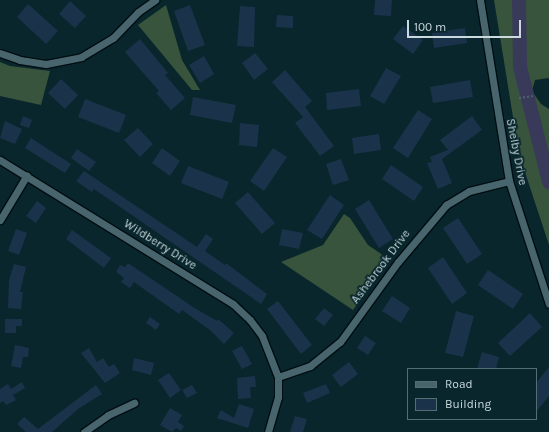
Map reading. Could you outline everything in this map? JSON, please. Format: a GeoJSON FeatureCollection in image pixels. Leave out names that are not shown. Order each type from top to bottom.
{"type":"FeatureCollection","features":[{"type":"Feature","properties":{"kind":"street"},"geometry":{"type":"LineString","coordinates":[[0,53],[20,60],[46,64],[81,57],[113,38],[138,12],[155,0]]}},
{"type":"Feature","properties":{"kind":"street","name":"Shelby Drive"},"geometry":{"type":"LineString","coordinates":[[480,0],[509,181],[549,304]]}},
{"type":"Feature","properties":{"kind":"street","name":"Wildberry Drive"},"geometry":{"type":"LineString","coordinates":[[0,160],[27,175],[234,304],[262,336],[278,377]]}},
{"type":"Feature","properties":{"kind":"street"},"geometry":{"type":"LineString","coordinates":[[0,220],[27,175]]}},
{"type":"Feature","properties":{"kind":"street","name":"Ashebrook Drive"},"geometry":{"type":"LineString","coordinates":[[278,377],[310,366],[340,342],[398,262],[446,205],[469,191],[509,181]]}},
{"type":"Feature","properties":{"kind":"street"},"geometry":{"type":"LineString","coordinates":[[268,432],[278,397],[278,377]]}},
{"type":"Feature","properties":{"kind":"street"},"geometry":{"type":"LineString","coordinates":[[84,432],[108,415],[134,403]]}},
{"type":"Feature","properties":{"kind":"path"},"geometry":{"type":"LineString","coordinates":[[519,98],[533,96]]}},
{"type":"Feature","properties":{"kind":"green space"},"geometry":{"type":"Polygon","coordinates":[[[494,0],[549,0],[549,78],[535,80],[532,91],[541,104],[549,109],[549,245],[519,154],[494,0]]]}},
{"type":"Feature","properties":{"kind":"green space"},"geometry":{"type":"Polygon","coordinates":[[[166,5],[182,60],[200,90],[192,90],[138,25],[166,5]]]}},
{"type":"Feature","properties":{"kind":"green space"},"geometry":{"type":"Polygon","coordinates":[[[0,62],[10,66],[50,71],[41,105],[0,96],[0,62]]]}},
{"type":"Feature","properties":{"kind":"green space"},"geometry":{"type":"Polygon","coordinates":[[[344,214],[350,218],[368,245],[390,260],[353,310],[281,262],[323,245],[344,214]]]}},
{"type":"Feature","properties":{"kind":"building"},"geometry":{"type":"Polygon","coordinates":[[[375,0],[392,0],[391,16],[374,15],[375,0]]]}},
{"type":"Feature","properties":{"kind":"building"},"geometry":{"type":"Polygon","coordinates":[[[70,1],[86,16],[75,28],[59,14],[70,1]]]}},
{"type":"Feature","properties":{"kind":"building"},"geometry":{"type":"Polygon","coordinates":[[[28,4],[58,31],[46,44],[17,17],[28,4]]]}},
{"type":"Feature","properties":{"kind":"building"},"geometry":{"type":"Polygon","coordinates":[[[190,5],[205,45],[188,51],[174,11],[190,5]]]}},
{"type":"Feature","properties":{"kind":"building"},"geometry":{"type":"Polygon","coordinates":[[[240,6],[255,7],[254,47],[237,46],[240,6]]]}},
{"type":"Feature","properties":{"kind":"building"},"geometry":{"type":"Polygon","coordinates":[[[277,15],[293,16],[293,28],[276,27],[277,15]]]}},
{"type":"Feature","properties":{"kind":"building"},"geometry":{"type":"Polygon","coordinates":[[[403,26],[423,40],[413,54],[393,39],[403,26]]]}},
{"type":"Feature","properties":{"kind":"building"},"geometry":{"type":"Polygon","coordinates":[[[465,28],[467,43],[434,48],[432,33],[465,28]]]}},
{"type":"Feature","properties":{"kind":"building"},"geometry":{"type":"Polygon","coordinates":[[[140,39],[168,73],[165,75],[185,98],[171,110],[156,93],[159,91],[125,52],[140,39]]]}},
{"type":"Feature","properties":{"kind":"building"},"geometry":{"type":"Polygon","coordinates":[[[255,53],[268,69],[254,80],[242,63],[255,53]]]}},
{"type":"Feature","properties":{"kind":"building"},"geometry":{"type":"Polygon","coordinates":[[[204,56],[214,74],[200,83],[189,65],[204,56]]]}},
{"type":"Feature","properties":{"kind":"building"},"geometry":{"type":"Polygon","coordinates":[[[386,68],[401,76],[384,104],[370,96],[386,68]]]}},
{"type":"Feature","properties":{"kind":"building"},"geometry":{"type":"Polygon","coordinates":[[[285,70],[312,101],[305,107],[334,146],[320,156],[295,123],[303,117],[272,82],[285,70]]]}},
{"type":"Feature","properties":{"kind":"building"},"geometry":{"type":"Polygon","coordinates":[[[61,79],[78,95],[65,109],[48,93],[61,79]]]}},
{"type":"Feature","properties":{"kind":"building"},"geometry":{"type":"Polygon","coordinates":[[[470,80],[473,97],[433,103],[430,87],[470,80]]]}},
{"type":"Feature","properties":{"kind":"building"},"geometry":{"type":"Polygon","coordinates":[[[359,89],[361,106],[327,110],[326,93],[359,89]]]}},
{"type":"Feature","properties":{"kind":"building"},"geometry":{"type":"Polygon","coordinates":[[[193,97],[236,105],[232,123],[190,115],[193,97]]]}},
{"type":"Feature","properties":{"kind":"building"},"geometry":{"type":"Polygon","coordinates":[[[85,99],[126,115],[119,133],[78,117],[85,99]]]}},
{"type":"Feature","properties":{"kind":"building"},"geometry":{"type":"Polygon","coordinates":[[[418,110],[432,119],[408,158],[393,148],[418,110]]]}},
{"type":"Feature","properties":{"kind":"building"},"geometry":{"type":"Polygon","coordinates":[[[23,116],[32,120],[29,128],[20,125],[23,116]]]}},
{"type":"Feature","properties":{"kind":"building"},"geometry":{"type":"Polygon","coordinates":[[[472,116],[482,130],[442,159],[452,183],[438,189],[427,163],[432,162],[430,157],[448,150],[440,140],[472,116]]]}},
{"type":"Feature","properties":{"kind":"building"},"geometry":{"type":"Polygon","coordinates":[[[5,121],[22,129],[15,144],[0,138],[5,121]]]}},
{"type":"Feature","properties":{"kind":"building"},"geometry":{"type":"Polygon","coordinates":[[[240,123],[259,125],[257,147],[239,145],[240,123]]]}},
{"type":"Feature","properties":{"kind":"building"},"geometry":{"type":"Polygon","coordinates":[[[138,128],[153,144],[140,157],[124,140],[138,128]]]}},
{"type":"Feature","properties":{"kind":"building"},"geometry":{"type":"Polygon","coordinates":[[[379,134],[381,150],[354,154],[352,138],[379,134]]]}},
{"type":"Feature","properties":{"kind":"building"},"geometry":{"type":"Polygon","coordinates":[[[31,138],[71,164],[65,173],[25,148],[31,138]]]}},
{"type":"Feature","properties":{"kind":"building"},"geometry":{"type":"Polygon","coordinates":[[[162,148],[180,161],[170,176],[152,163],[162,148]]]}},
{"type":"Feature","properties":{"kind":"building"},"geometry":{"type":"Polygon","coordinates":[[[273,148],[287,157],[264,191],[250,181],[273,148]]]}},
{"type":"Feature","properties":{"kind":"building"},"geometry":{"type":"Polygon","coordinates":[[[77,149],[96,162],[89,171],[71,158],[77,149]]]}},
{"type":"Feature","properties":{"kind":"building"},"geometry":{"type":"Polygon","coordinates":[[[341,159],[349,180],[333,185],[326,164],[341,159]]]}},
{"type":"Feature","properties":{"kind":"building"},"geometry":{"type":"Polygon","coordinates":[[[391,165],[423,187],[414,201],[382,179],[391,165]]]}},
{"type":"Feature","properties":{"kind":"building"},"geometry":{"type":"Polygon","coordinates":[[[188,166],[229,182],[222,199],[181,183],[188,166]]]}},
{"type":"Feature","properties":{"kind":"building"},"geometry":{"type":"Polygon","coordinates":[[[84,171],[197,247],[206,234],[213,239],[205,251],[225,265],[226,263],[267,294],[261,304],[94,189],[92,192],[76,181],[84,171]]]}},
{"type":"Feature","properties":{"kind":"building"},"geometry":{"type":"Polygon","coordinates":[[[248,192],[275,223],[262,234],[235,203],[248,192]]]}},
{"type":"Feature","properties":{"kind":"building"},"geometry":{"type":"Polygon","coordinates":[[[330,195],[344,205],[322,239],[307,230],[330,195]]]}},
{"type":"Feature","properties":{"kind":"building"},"geometry":{"type":"Polygon","coordinates":[[[369,200],[393,239],[379,248],[355,209],[369,200]]]}},
{"type":"Feature","properties":{"kind":"building"},"geometry":{"type":"Polygon","coordinates":[[[37,201],[46,208],[36,223],[26,216],[37,201]]]}},
{"type":"Feature","properties":{"kind":"building"},"geometry":{"type":"Polygon","coordinates":[[[458,218],[482,254],[467,264],[443,228],[458,218]]]}},
{"type":"Feature","properties":{"kind":"building"},"geometry":{"type":"Polygon","coordinates":[[[16,229],[27,233],[19,255],[8,251],[16,229]]]}},
{"type":"Feature","properties":{"kind":"building"},"geometry":{"type":"Polygon","coordinates":[[[282,229],[303,233],[299,249],[279,245],[282,229]]]}},
{"type":"Feature","properties":{"kind":"building"},"geometry":{"type":"Polygon","coordinates":[[[72,230],[111,258],[104,268],[66,239],[72,230]]]}},
{"type":"Feature","properties":{"kind":"building"},"geometry":{"type":"Polygon","coordinates":[[[443,257],[467,293],[452,304],[428,268],[443,257]]]}},
{"type":"Feature","properties":{"kind":"building"},"geometry":{"type":"Polygon","coordinates":[[[128,263],[193,307],[217,321],[218,319],[234,333],[224,344],[210,330],[182,310],[179,314],[134,282],[130,288],[121,282],[124,278],[116,272],[120,265],[125,267],[128,263]]]}},
{"type":"Feature","properties":{"kind":"building"},"geometry":{"type":"Polygon","coordinates":[[[14,264],[26,267],[20,292],[23,292],[21,309],[8,308],[9,280],[14,264]]]}},
{"type":"Feature","properties":{"kind":"building"},"geometry":{"type":"Polygon","coordinates":[[[488,270],[523,294],[513,309],[478,285],[488,270]]]}},
{"type":"Feature","properties":{"kind":"building"},"geometry":{"type":"Polygon","coordinates":[[[392,296],[410,308],[401,323],[382,311],[392,296]]]}},
{"type":"Feature","properties":{"kind":"building"},"geometry":{"type":"Polygon","coordinates":[[[278,301],[312,345],[301,354],[267,309],[278,301]]]}},
{"type":"Feature","properties":{"kind":"building"},"geometry":{"type":"Polygon","coordinates":[[[324,308],[333,315],[324,326],[315,319],[324,308]]]}},
{"type":"Feature","properties":{"kind":"building"},"geometry":{"type":"Polygon","coordinates":[[[456,311],[474,316],[463,357],[445,353],[456,311]]]}},
{"type":"Feature","properties":{"kind":"building"},"geometry":{"type":"Polygon","coordinates":[[[530,313],[542,327],[510,356],[498,343],[530,313]]]}},
{"type":"Feature","properties":{"kind":"building"},"geometry":{"type":"Polygon","coordinates":[[[150,317],[160,324],[156,330],[146,323],[150,317]]]}},
{"type":"Feature","properties":{"kind":"building"},"geometry":{"type":"Polygon","coordinates":[[[5,319],[22,319],[22,326],[16,326],[16,333],[5,333],[5,319]]]}},
{"type":"Feature","properties":{"kind":"building"},"geometry":{"type":"Polygon","coordinates":[[[365,336],[376,343],[368,355],[357,348],[365,336]]]}},
{"type":"Feature","properties":{"kind":"building"},"geometry":{"type":"Polygon","coordinates":[[[15,345],[29,348],[28,357],[23,357],[21,368],[11,366],[15,345]]]}},
{"type":"Feature","properties":{"kind":"building"},"geometry":{"type":"Polygon","coordinates":[[[242,346],[252,364],[242,369],[232,351],[242,346]]]}},
{"type":"Feature","properties":{"kind":"building"},"geometry":{"type":"Polygon","coordinates":[[[89,348],[97,362],[103,358],[109,367],[114,364],[120,373],[105,383],[81,353],[89,348]]]}},
{"type":"Feature","properties":{"kind":"building"},"geometry":{"type":"Polygon","coordinates":[[[482,352],[499,357],[496,368],[477,368],[482,352]]]}},
{"type":"Feature","properties":{"kind":"building"},"geometry":{"type":"Polygon","coordinates":[[[134,358],[154,363],[151,375],[132,370],[134,358]]]}},
{"type":"Feature","properties":{"kind":"building"},"geometry":{"type":"Polygon","coordinates":[[[349,362],[358,374],[341,387],[332,375],[349,362]]]}},
{"type":"Feature","properties":{"kind":"building"},"geometry":{"type":"Polygon","coordinates":[[[549,367],[549,396],[537,411],[537,382],[549,367]]]}},
{"type":"Feature","properties":{"kind":"building"},"geometry":{"type":"Polygon","coordinates":[[[169,373],[181,390],[170,398],[158,380],[169,373]]]}},
{"type":"Feature","properties":{"kind":"building"},"geometry":{"type":"Polygon","coordinates":[[[255,376],[256,387],[250,387],[251,398],[238,399],[237,378],[255,376]]]}},
{"type":"Feature","properties":{"kind":"building"},"geometry":{"type":"Polygon","coordinates":[[[22,382],[25,388],[13,395],[16,400],[6,405],[3,401],[0,403],[0,389],[8,384],[11,389],[22,382]]]}},
{"type":"Feature","properties":{"kind":"building"},"geometry":{"type":"Polygon","coordinates":[[[326,384],[330,393],[307,403],[303,393],[326,384]]]}},
{"type":"Feature","properties":{"kind":"building"},"geometry":{"type":"Polygon","coordinates":[[[96,385],[102,394],[78,409],[52,432],[26,432],[17,424],[24,417],[38,429],[96,385]]]}},
{"type":"Feature","properties":{"kind":"building"},"geometry":{"type":"Polygon","coordinates":[[[192,385],[197,393],[187,398],[182,390],[192,385]]]}},
{"type":"Feature","properties":{"kind":"building"},"geometry":{"type":"Polygon","coordinates":[[[239,404],[254,409],[248,428],[217,418],[221,410],[234,418],[239,404]]]}},
{"type":"Feature","properties":{"kind":"building"},"geometry":{"type":"Polygon","coordinates":[[[170,408],[182,415],[178,422],[184,426],[181,431],[176,428],[172,432],[160,425],[170,408]]]}},
{"type":"Feature","properties":{"kind":"building"},"geometry":{"type":"Polygon","coordinates":[[[295,416],[307,419],[303,432],[290,432],[295,416]]]}},
{"type":"Feature","properties":{"kind":"waterway"},"geometry":{"type":"LineString","coordinates":[[519,0],[520,67],[549,182]]}}]}
